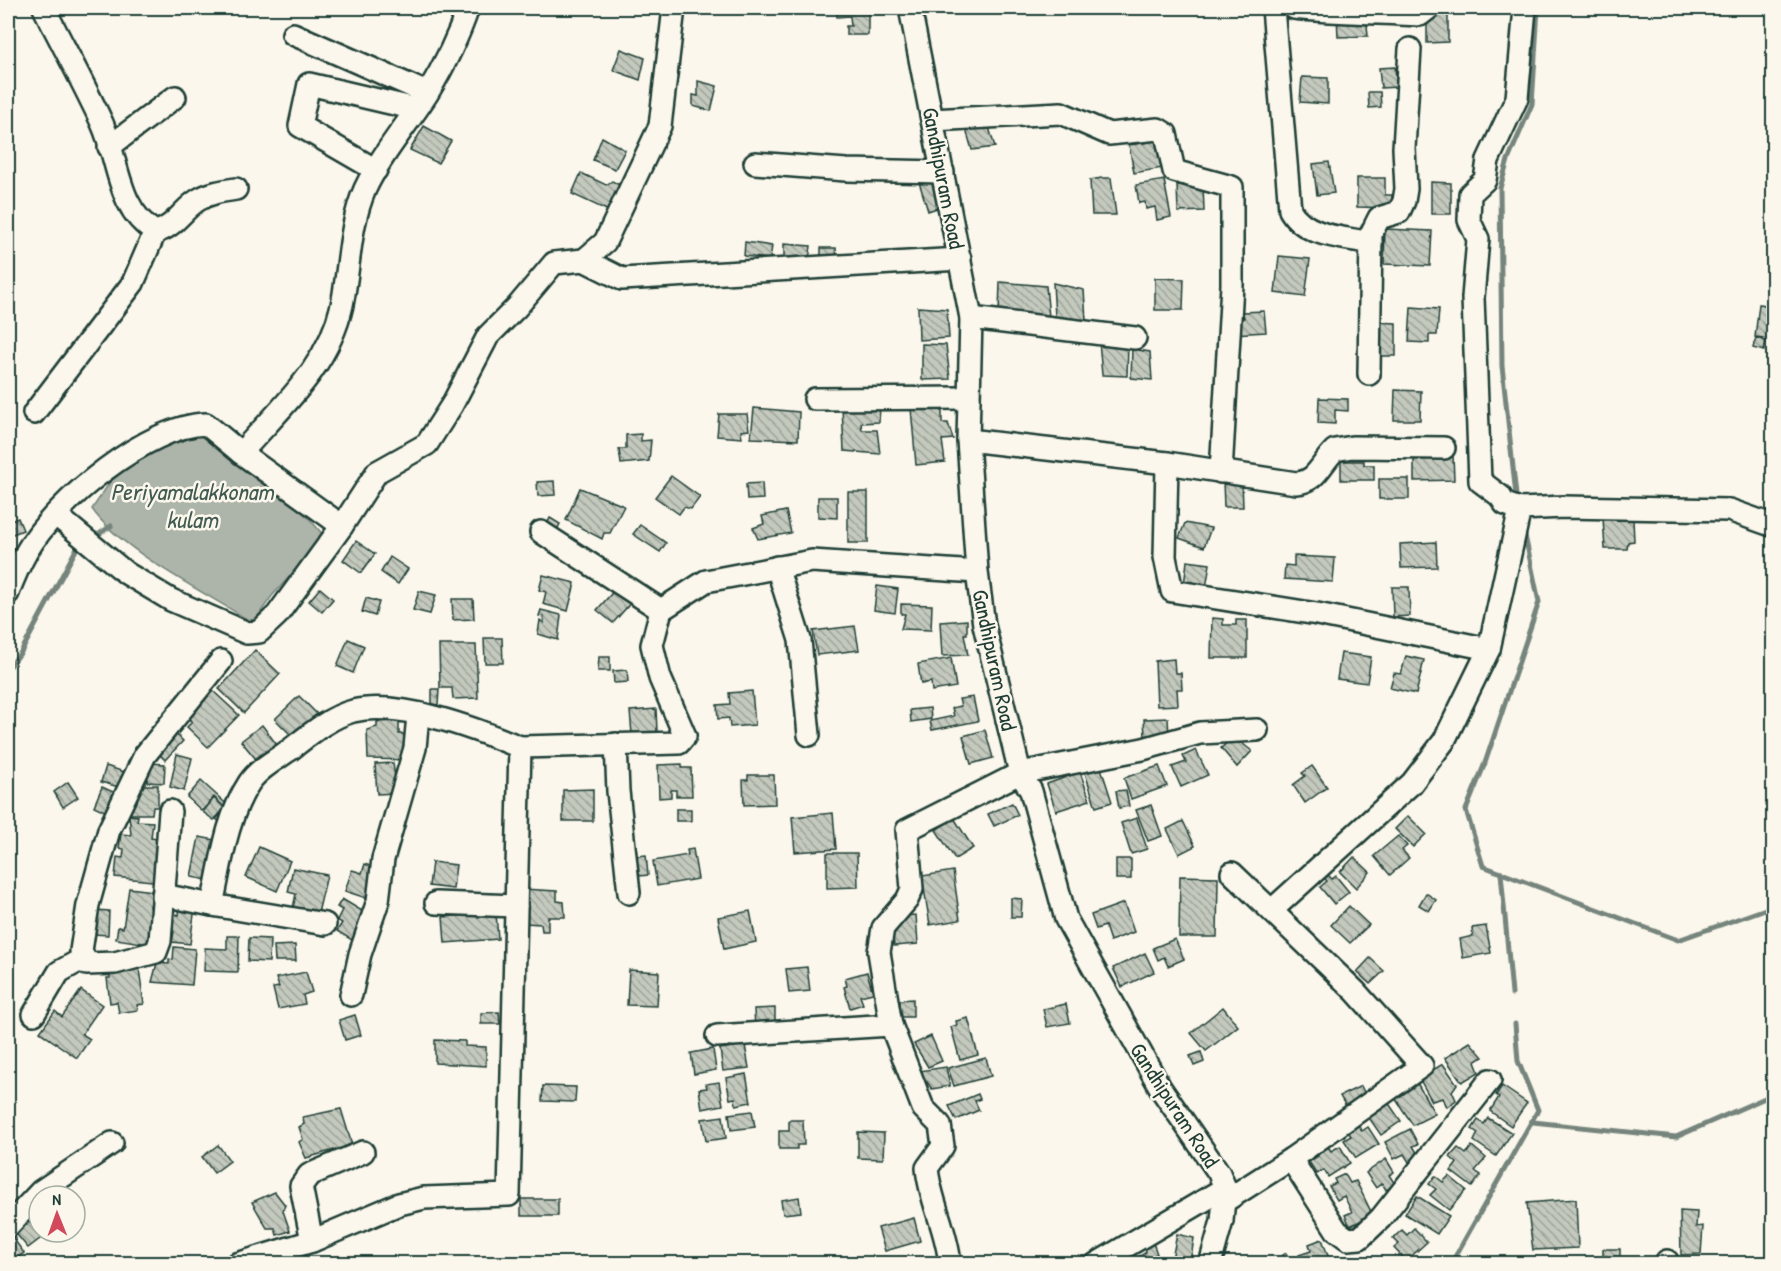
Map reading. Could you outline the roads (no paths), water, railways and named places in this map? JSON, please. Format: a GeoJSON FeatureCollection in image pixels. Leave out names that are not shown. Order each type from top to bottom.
{"type":"FeatureCollection","features":[{"type":"Feature","properties":{"kind":"street"},"geometry":{"type":"LineString","coordinates":[[44,8],[103,125],[125,196],[135,216],[155,232],[166,230],[197,201],[215,193],[236,189]]}},
{"type":"Feature","properties":{"kind":"street"},"geometry":{"type":"LineString","coordinates":[[241,453],[282,411],[320,360],[342,306],[355,214],[376,170],[422,101],[458,37],[468,8]]}},
{"type":"Feature","properties":{"kind":"street"},"geometry":{"type":"LineString","coordinates":[[584,260],[605,242],[660,126],[674,8]]}},
{"type":"Feature","properties":{"kind":"street","name":"Gandhipuram Road"},"geometry":{"type":"LineString","coordinates":[[910,8],[971,318],[968,440],[976,572],[984,625],[1020,773],[1031,791],[1066,920],[1161,1089],[1218,1173],[1225,1195]]}},
{"type":"Feature","properties":{"kind":"street"},"geometry":{"type":"LineString","coordinates":[[1273,8],[1290,210],[1296,221],[1307,229],[1371,243]]}},
{"type":"Feature","properties":{"kind":"street"},"geometry":{"type":"LineString","coordinates":[[1294,8],[1329,13],[1353,10],[1420,15],[1429,8]]}},
{"type":"Feature","properties":{"kind":"street"},"geometry":{"type":"LineString","coordinates":[[1525,8],[1516,98],[1488,160],[1485,180],[1470,194],[1469,220],[1478,239],[1473,298],[1480,481],[1500,496],[1505,504],[1520,509],[1563,507],[1729,510],[1773,526]]}},
{"type":"Feature","properties":{"kind":"street"},"geometry":{"type":"LineString","coordinates":[[293,34],[422,101]]}},
{"type":"Feature","properties":{"kind":"street"},"geometry":{"type":"LineString","coordinates":[[1369,374],[1373,224],[1379,218],[1399,212],[1404,201],[1404,148],[1410,49]]}},
{"type":"Feature","properties":{"kind":"street"},"geometry":{"type":"LineString","coordinates":[[376,170],[300,126],[309,84],[422,101]]}},
{"type":"Feature","properties":{"kind":"street"},"geometry":{"type":"LineString","coordinates":[[109,147],[175,97]]}},
{"type":"Feature","properties":{"kind":"street"},"geometry":{"type":"LineString","coordinates":[[932,120],[1061,113],[1109,134],[1158,129],[1166,134],[1174,171],[1232,187],[1232,285],[1221,472]]}},
{"type":"Feature","properties":{"kind":"street"},"geometry":{"type":"LineString","coordinates":[[755,163],[846,170],[943,172]]}},
{"type":"Feature","properties":{"kind":"street"},"geometry":{"type":"LineString","coordinates":[[34,413],[133,283],[155,232]]}},
{"type":"Feature","properties":{"kind":"street"},"geometry":{"type":"LineString","coordinates":[[56,515],[126,573],[171,600],[248,633],[259,632],[277,615],[342,526],[376,472],[427,444],[452,405],[488,336],[517,308],[554,263],[584,260],[622,279],[960,259]]}},
{"type":"Feature","properties":{"kind":"street"},"geometry":{"type":"LineString","coordinates":[[971,318],[1136,338]]}},
{"type":"Feature","properties":{"kind":"street"},"geometry":{"type":"LineString","coordinates":[[815,399],[969,398]]}},
{"type":"Feature","properties":{"kind":"street"},"geometry":{"type":"LineString","coordinates":[[8,593],[27,550],[56,515],[95,476],[122,456],[150,441],[192,424],[206,424],[241,453],[342,526]]}},
{"type":"Feature","properties":{"kind":"street"},"geometry":{"type":"LineString","coordinates":[[968,440],[1167,463],[1305,483],[1314,477],[1335,450],[1352,447],[1444,448]]}},
{"type":"Feature","properties":{"kind":"street"},"geometry":{"type":"LineString","coordinates":[[1167,463],[1165,557],[1172,591],[1317,614],[1489,649]]}},
{"type":"Feature","properties":{"kind":"street"},"geometry":{"type":"LineString","coordinates":[[1272,910],[1412,783],[1444,741],[1489,649],[1520,509]]}},
{"type":"Feature","properties":{"kind":"street"},"geometry":{"type":"LineString","coordinates":[[542,532],[661,610]]}},
{"type":"Feature","properties":{"kind":"street"},"geometry":{"type":"LineString","coordinates":[[212,904],[232,822],[241,798],[256,775],[318,728],[352,711],[371,709],[454,720],[520,747],[679,743],[685,736],[660,678],[652,645],[661,610],[706,581],[812,561],[976,572]]}},
{"type":"Feature","properties":{"kind":"street"},"geometry":{"type":"LineString","coordinates":[[777,567],[800,640],[809,735]]}},
{"type":"Feature","properties":{"kind":"street"},"geometry":{"type":"LineString","coordinates":[[170,811],[160,941],[156,952],[116,963],[87,964],[81,951],[88,905],[109,830],[132,779],[146,755],[221,661]]}},
{"type":"Feature","properties":{"kind":"street"},"geometry":{"type":"LineString","coordinates":[[351,995],[360,954],[378,901],[383,859],[415,748],[418,716]]}},
{"type":"Feature","properties":{"kind":"street"},"geometry":{"type":"LineString","coordinates":[[950,1263],[948,1242],[928,1184],[927,1168],[943,1146],[940,1125],[923,1108],[908,1076],[891,1025],[879,952],[883,928],[907,900],[912,889],[907,830],[1020,773],[1143,749],[1200,733],[1257,730]]}},
{"type":"Feature","properties":{"kind":"street"},"geometry":{"type":"LineString","coordinates":[[616,744],[618,791],[629,893]]}},
{"type":"Feature","properties":{"kind":"street"},"geometry":{"type":"LineString","coordinates":[[237,1263],[312,1241],[399,1204],[424,1198],[509,1195],[520,747]]}},
{"type":"Feature","properties":{"kind":"street"},"geometry":{"type":"LineString","coordinates":[[1096,1263],[1292,1159],[1422,1065],[1355,991],[1232,873]]}},
{"type":"Feature","properties":{"kind":"street"},"geometry":{"type":"LineString","coordinates":[[163,895],[326,924]]}},
{"type":"Feature","properties":{"kind":"street"},"geometry":{"type":"LineString","coordinates":[[436,903],[516,906]]}},
{"type":"Feature","properties":{"kind":"street"},"geometry":{"type":"LineString","coordinates":[[34,1014],[59,972],[84,958]]}},
{"type":"Feature","properties":{"kind":"street"},"geometry":{"type":"LineString","coordinates":[[717,1036],[891,1025]]}},
{"type":"Feature","properties":{"kind":"street"},"geometry":{"type":"LineString","coordinates":[[1292,1159],[1337,1231],[1348,1239],[1360,1238],[1381,1218],[1490,1080]]}},
{"type":"Feature","properties":{"kind":"street"},"geometry":{"type":"LineString","coordinates":[[8,1226],[41,1191],[112,1143]]}},
{"type":"Feature","properties":{"kind":"street"},"geometry":{"type":"LineString","coordinates":[[312,1241],[303,1181],[309,1175],[363,1152]]}},
{"type":"Feature","properties":{"kind":"street"},"geometry":{"type":"LineString","coordinates":[[1210,1263],[1225,1195]]}},
{"type":"Feature","properties":{"kind":"water","name":"Periyamalakkonam kulam"},"geometry":{"type":"Polygon","coordinates":[[[202,426],[301,509],[325,537],[272,596],[253,623],[144,556],[105,525],[92,509],[110,482],[137,459],[202,426]]]}},
{"type":"Feature","properties":{"kind":"waterway"},"geometry":{"type":"LineString","coordinates":[[1516,495],[1502,366],[1500,188],[1508,160],[1532,104],[1538,8]]}},
{"type":"Feature","properties":{"kind":"waterway"},"geometry":{"type":"LineString","coordinates":[[99,534],[111,526]]}},
{"type":"Feature","properties":{"kind":"waterway"},"geometry":{"type":"LineString","coordinates":[[1524,531],[1539,602],[1485,763],[1466,810],[1483,866],[1678,940],[1774,906]]}},
{"type":"Feature","properties":{"kind":"waterway"},"geometry":{"type":"LineString","coordinates":[[8,669],[21,652],[78,546]]}},
{"type":"Feature","properties":{"kind":"waterway"},"geometry":{"type":"LineString","coordinates":[[1501,873],[1512,994]]}},
{"type":"Feature","properties":{"kind":"waterway"},"geometry":{"type":"LineString","coordinates":[[1451,1264],[1538,1110],[1518,1061],[1515,1024]]}},
{"type":"Feature","properties":{"kind":"waterway"},"geometry":{"type":"LineString","coordinates":[[1533,1122],[1676,1137],[1774,1094]]}}]}
